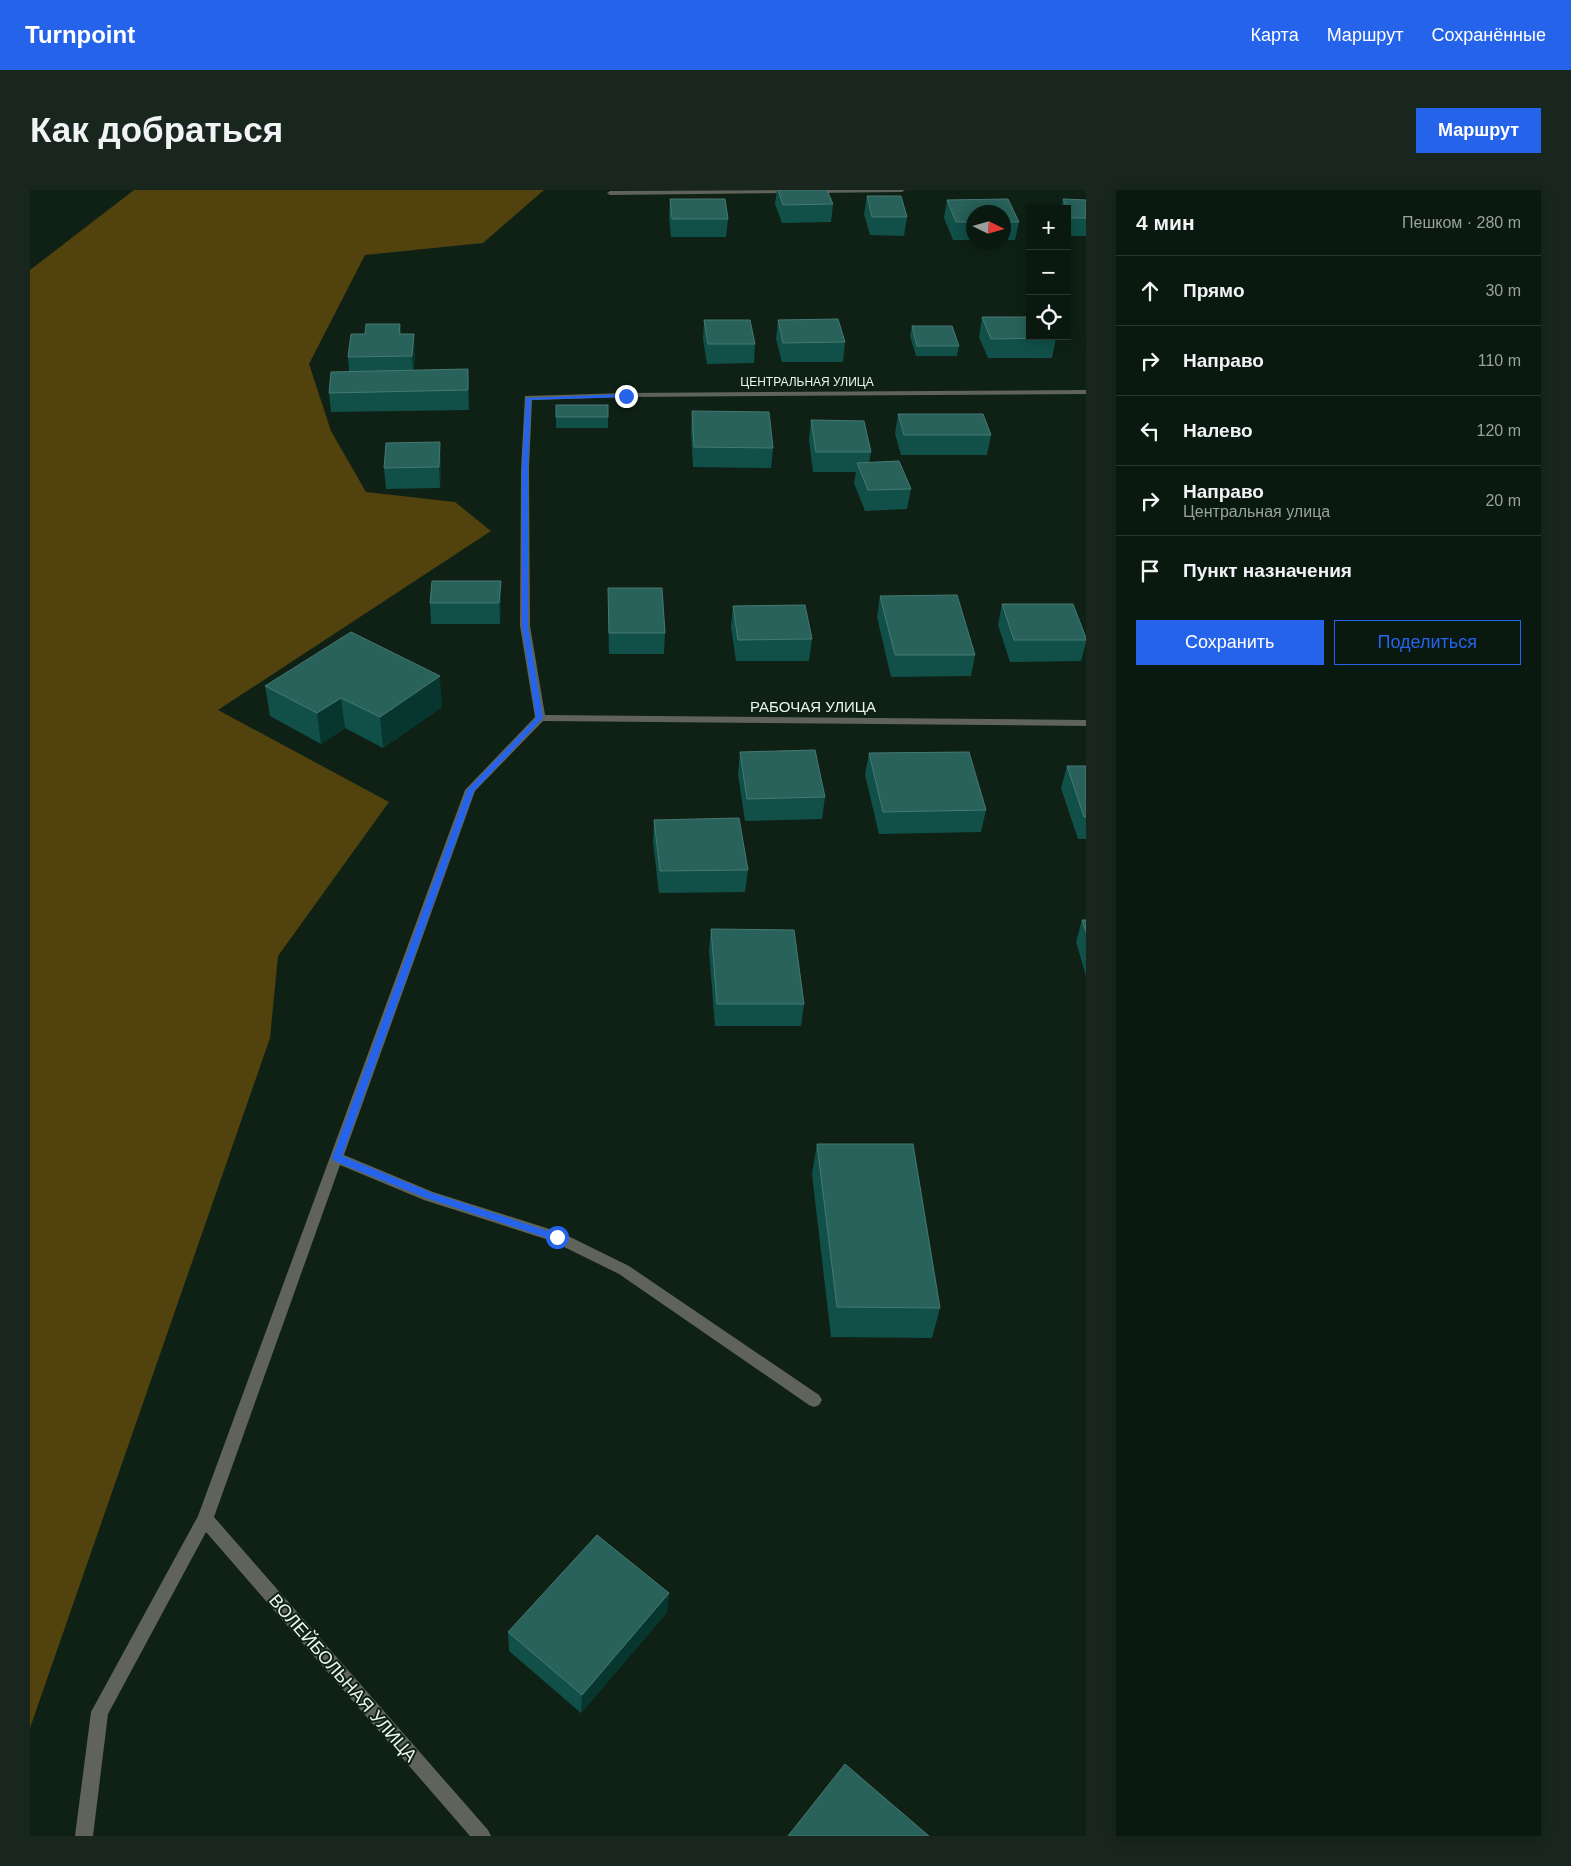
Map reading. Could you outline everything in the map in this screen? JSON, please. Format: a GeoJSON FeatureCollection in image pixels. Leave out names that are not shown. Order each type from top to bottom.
{"type":"FeatureCollection","features":[{"type":"Feature","properties":{"kind":"street"},"geometry":{"type":"LineString","coordinates":[[610,193],[902,190]]}},
{"type":"Feature","properties":{"kind":"street","name":"ЦЕНТРАЛЬНАЯ УЛИЦА"},"geometry":{"type":"LineString","coordinates":[[540,718],[525,626],[525,469],[528,398],[646,395],[1086,392]]}},
{"type":"Feature","properties":{"kind":"street"},"geometry":{"type":"LineString","coordinates":[[84,1836],[100,1712],[205,1519],[470,790],[540,718]]}},
{"type":"Feature","properties":{"kind":"street","name":"РАБОЧАЯ УЛИЦА"},"geometry":{"type":"LineString","coordinates":[[540,718],[1086,723]]}},
{"type":"Feature","properties":{"kind":"street"},"geometry":{"type":"LineString","coordinates":[[337,1158],[429,1196],[557,1237],[624,1270],[814,1400]]}},
{"type":"Feature","properties":{"kind":"street","name":"ВОЛЕЙБОЛЬНАЯ УЛИЦА"},"geometry":{"type":"LineString","coordinates":[[205,1519],[482,1836]]}},
{"type":"Feature","properties":{"kind":"shaded area"},"geometry":{"type":"Polygon","coordinates":[[[134,190],[544,190],[483,243],[365,255],[309,364],[331,431],[366,492],[455,502],[491,531],[218,710],[389,802],[278,956],[270,1038],[30,1728],[30,270],[134,190]]]}},
{"type":"Feature","properties":{"kind":"building"},"geometry":{"type":"Polygon","coordinates":[[[778,190],[827,190],[833,204],[783,205],[778,190]]]}},
{"type":"Feature","properties":{"kind":"building"},"geometry":{"type":"Polygon","coordinates":[[[867,196],[901,196],[907,217],[872,217],[867,196]]]}},
{"type":"Feature","properties":{"kind":"building"},"geometry":{"type":"Polygon","coordinates":[[[670,199],[725,199],[728,219],[672,219],[670,199]]]}},
{"type":"Feature","properties":{"kind":"building"},"geometry":{"type":"Polygon","coordinates":[[[1008,199],[1011,205],[966,205],[966,222],[956,222],[947,200],[1008,199]]]}},
{"type":"Feature","properties":{"kind":"building"},"geometry":{"type":"Polygon","coordinates":[[[1063,199],[1086,200],[1086,218],[1071,218],[1071,205],[1065,205],[1063,199]]]}},
{"type":"Feature","properties":{"kind":"building"},"geometry":{"type":"Polygon","coordinates":[[[1011,205],[1019,222],[1011,222],[1011,205]]]}},
{"type":"Feature","properties":{"kind":"building"},"geometry":{"type":"Polygon","coordinates":[[[982,317],[1026,317],[1026,338],[991,339],[982,317]]]}},
{"type":"Feature","properties":{"kind":"building"},"geometry":{"type":"Polygon","coordinates":[[[838,319],[845,342],[783,343],[778,320],[838,319]]]}},
{"type":"Feature","properties":{"kind":"building"},"geometry":{"type":"Polygon","coordinates":[[[704,320],[750,320],[755,344],[708,344],[704,320]]]}},
{"type":"Feature","properties":{"kind":"building"},"geometry":{"type":"Polygon","coordinates":[[[366,324],[400,324],[399,334],[414,334],[412,356],[348,357],[351,334],[365,334],[366,324]]]}},
{"type":"Feature","properties":{"kind":"building"},"geometry":{"type":"Polygon","coordinates":[[[912,326],[952,326],[959,346],[917,346],[912,326]]]}},
{"type":"Feature","properties":{"kind":"building"},"geometry":{"type":"Polygon","coordinates":[[[468,369],[468,390],[329,393],[331,372],[468,369]]]}},
{"type":"Feature","properties":{"kind":"building"},"geometry":{"type":"Polygon","coordinates":[[[556,405],[608,405],[608,417],[556,417],[556,405]]]}},
{"type":"Feature","properties":{"kind":"building"},"geometry":{"type":"Polygon","coordinates":[[[692,411],[769,412],[773,448],[694,447],[692,411]]]}},
{"type":"Feature","properties":{"kind":"building"},"geometry":{"type":"Polygon","coordinates":[[[898,414],[983,414],[991,435],[904,435],[898,414]]]}},
{"type":"Feature","properties":{"kind":"building"},"geometry":{"type":"Polygon","coordinates":[[[811,420],[864,421],[871,452],[816,452],[811,420]]]}},
{"type":"Feature","properties":{"kind":"building"},"geometry":{"type":"Polygon","coordinates":[[[440,442],[439,467],[384,468],[386,443],[440,442]]]}},
{"type":"Feature","properties":{"kind":"building"},"geometry":{"type":"Polygon","coordinates":[[[899,461],[911,489],[868,490],[857,463],[899,461]]]}},
{"type":"Feature","properties":{"kind":"building"},"geometry":{"type":"Polygon","coordinates":[[[432,581],[501,581],[499,603],[430,603],[432,581]]]}},
{"type":"Feature","properties":{"kind":"building"},"geometry":{"type":"Polygon","coordinates":[[[608,588],[662,588],[665,633],[609,633],[608,588]]]}},
{"type":"Feature","properties":{"kind":"building"},"geometry":{"type":"Polygon","coordinates":[[[957,595],[975,655],[895,655],[880,596],[957,595]]]}},
{"type":"Feature","properties":{"kind":"building"},"geometry":{"type":"Polygon","coordinates":[[[1002,604],[1073,604],[1086,640],[1014,640],[1002,604]]]}},
{"type":"Feature","properties":{"kind":"building"},"geometry":{"type":"Polygon","coordinates":[[[805,605],[812,639],[738,640],[733,606],[805,605]]]}},
{"type":"Feature","properties":{"kind":"building"},"geometry":{"type":"Polygon","coordinates":[[[351,632],[440,676],[380,717],[341,698],[317,713],[265,686],[351,632]]]}},
{"type":"Feature","properties":{"kind":"building"},"geometry":{"type":"Polygon","coordinates":[[[815,750],[825,797],[747,799],[740,752],[815,750]]]}},
{"type":"Feature","properties":{"kind":"building"},"geometry":{"type":"Polygon","coordinates":[[[969,752],[986,810],[883,812],[869,753],[969,752]]]}},
{"type":"Feature","properties":{"kind":"building"},"geometry":{"type":"Polygon","coordinates":[[[1067,766],[1086,766],[1086,817],[1084,817],[1067,766]]]}},
{"type":"Feature","properties":{"kind":"building"},"geometry":{"type":"Polygon","coordinates":[[[739,818],[748,870],[660,871],[654,820],[739,818]]]}},
{"type":"Feature","properties":{"kind":"building"},"geometry":{"type":"Polygon","coordinates":[[[1082,920],[1086,920],[1086,932],[1082,920]]]}},
{"type":"Feature","properties":{"kind":"building"},"geometry":{"type":"Polygon","coordinates":[[[711,929],[794,930],[804,1004],[717,1004],[711,929]]]}},
{"type":"Feature","properties":{"kind":"building"},"geometry":{"type":"Polygon","coordinates":[[[817,1144],[913,1144],[940,1308],[837,1307],[817,1144]]]}},
{"type":"Feature","properties":{"kind":"building"},"geometry":{"type":"Polygon","coordinates":[[[597,1535],[669,1593],[582,1695],[508,1632],[597,1535]]]}},
{"type":"Feature","properties":{"kind":"building"},"geometry":{"type":"Polygon","coordinates":[[[845,1764],[929,1836],[788,1836],[845,1764]]]}},
{"type":"Feature","properties":{"kind":"route"},"geometry":{"type":"LineString","coordinates":[[557,1237],[429,1196],[337,1158],[470,790],[540,718],[525,626],[525,469],[528,398],[626,396]]}}]}
